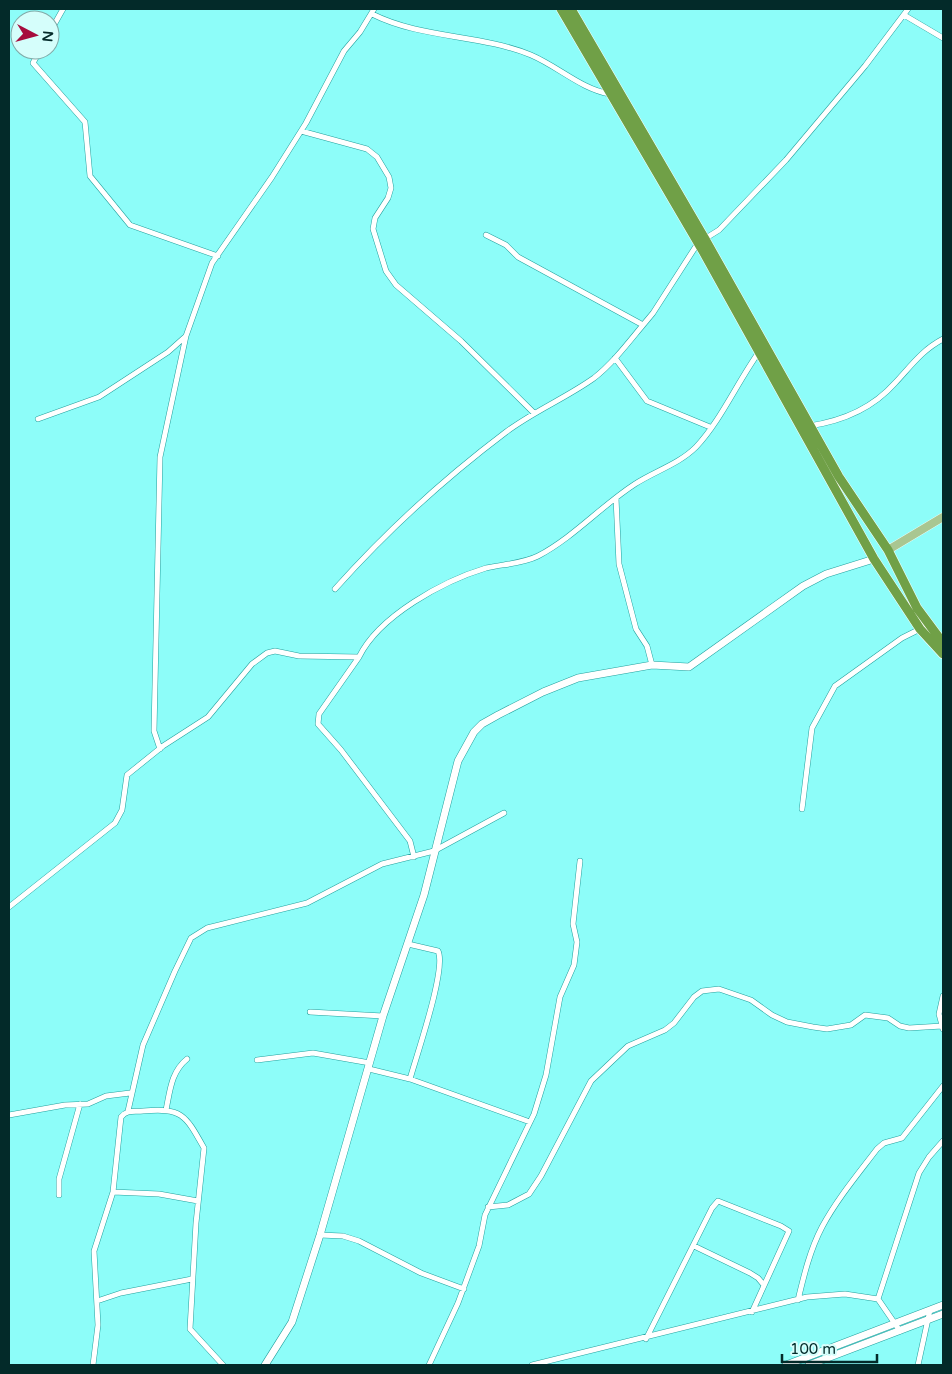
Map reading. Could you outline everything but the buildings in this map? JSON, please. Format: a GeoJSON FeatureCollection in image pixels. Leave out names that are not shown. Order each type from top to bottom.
{"type":"FeatureCollection","features":[{"type":"Feature","properties":{"kind":"highway"},"geometry":{"type":"LineString","coordinates":[[562,9],[615,92],[674,193],[835,479],[874,558],[914,610],[943,643]]}},
{"type":"Feature","properties":{"kind":"highway"},"geometry":{"type":"LineString","coordinates":[[571,9],[615,92]]}},
{"type":"Feature","properties":{"kind":"highway"},"geometry":{"type":"LineString","coordinates":[[701,241],[759,352],[806,428]]}},
{"type":"Feature","properties":{"kind":"highway"},"geometry":{"type":"LineString","coordinates":[[835,479],[888,550],[896,565],[920,629],[943,654]]}},
{"type":"Feature","properties":{"kind":"highway"},"geometry":{"type":"LineString","coordinates":[[865,540],[877,534]]}},
{"type":"Feature","properties":{"kind":"highway"},"geometry":{"type":"LineString","coordinates":[[884,572],[896,565]]}},
{"type":"Feature","properties":{"kind":"main road"},"geometry":{"type":"LineString","coordinates":[[888,550],[943,517]]}},
{"type":"Feature","properties":{"kind":"street"},"geometry":{"type":"LineString","coordinates":[[335,589],[414,510],[500,437],[534,413],[595,377],[615,358],[653,313],[701,241],[735,214],[786,160],[908,9]]}},
{"type":"Feature","properties":{"kind":"street"},"geometry":{"type":"LineString","coordinates":[[160,749],[154,731],[160,458],[186,336],[196,302],[212,263],[301,131],[344,50],[360,32],[373,11],[393,25],[436,35],[494,43],[531,55],[591,88],[615,92]]}},
{"type":"Feature","properties":{"kind":"street"},"geometry":{"type":"LineString","coordinates":[[904,15],[943,38]]}},
{"type":"Feature","properties":{"kind":"street"},"geometry":{"type":"LineString","coordinates":[[34,60],[32,63],[85,122],[90,176],[130,225],[218,256]]}},
{"type":"Feature","properties":{"kind":"street"},"geometry":{"type":"LineString","coordinates":[[301,131],[367,149],[377,157],[389,177],[391,188],[388,198],[375,218],[373,230],[386,271],[396,285],[440,321],[534,413]]}},
{"type":"Feature","properties":{"kind":"street"},"geometry":{"type":"LineString","coordinates":[[486,235],[502,242],[518,256],[643,324]]}},
{"type":"Feature","properties":{"kind":"street"},"geometry":{"type":"LineString","coordinates":[[38,419],[100,397],[168,352],[186,336]]}},
{"type":"Feature","properties":{"kind":"street"},"geometry":{"type":"LineString","coordinates":[[806,428],[863,411],[893,386],[915,359],[943,339]]}},
{"type":"Feature","properties":{"kind":"street"},"geometry":{"type":"LineString","coordinates":[[414,857],[410,842],[341,750],[318,724],[318,714],[359,657],[370,638],[407,607],[471,574],[537,557],[574,532],[636,484],[691,452],[710,427],[759,352]]}},
{"type":"Feature","properties":{"kind":"street"},"geometry":{"type":"LineString","coordinates":[[615,358],[647,401],[710,427]]}},
{"type":"Feature","properties":{"kind":"street"},"geometry":{"type":"LineString","coordinates":[[616,498],[619,564],[636,628],[647,646],[652,665]]}},
{"type":"Feature","properties":{"kind":"street"},"geometry":{"type":"LineString","coordinates":[[265,1365],[292,1322],[320,1235],[383,1016],[424,895],[458,761],[465,745],[482,724],[542,692],[578,678],[652,665],[689,667],[802,586],[826,574],[874,558]]}},
{"type":"Feature","properties":{"kind":"street"},"geometry":{"type":"LineString","coordinates":[[802,809],[812,728],[835,686],[902,638],[920,629]]}},
{"type":"Feature","properties":{"kind":"street"},"geometry":{"type":"LineString","coordinates":[[9,907],[119,819],[126,777],[160,749],[208,717],[252,664],[267,653],[275,651],[298,656],[359,657]]}},
{"type":"Feature","properties":{"kind":"street"},"geometry":{"type":"LineString","coordinates":[[128,1111],[130,1093],[144,1045],[175,971],[194,934],[207,928],[307,903],[382,864],[434,851],[504,813]]}},
{"type":"Feature","properties":{"kind":"street"},"geometry":{"type":"LineString","coordinates":[[429,1365],[464,1289],[479,1246],[488,1207],[530,1122],[550,1059],[560,997],[574,965],[577,942],[573,924],[580,861]]}},
{"type":"Feature","properties":{"kind":"street"},"geometry":{"type":"LineString","coordinates":[[408,944],[438,951],[441,960],[433,1000],[410,1079]]}},
{"type":"Feature","properties":{"kind":"street"},"geometry":{"type":"LineString","coordinates":[[488,1207],[508,1205],[529,1194],[541,1176],[591,1081],[628,1046],[665,1030],[694,997],[702,991],[719,989],[751,1000],[772,1015],[786,1022],[827,1029],[851,1025],[865,1014],[888,1018],[900,1026],[910,1028],[943,1028],[939,1014],[943,996]]}},
{"type":"Feature","properties":{"kind":"street"},"geometry":{"type":"LineString","coordinates":[[310,1012],[383,1016]]}},
{"type":"Feature","properties":{"kind":"street"},"geometry":{"type":"LineString","coordinates":[[257,1060],[313,1052],[370,1066],[530,1122]]}},
{"type":"Feature","properties":{"kind":"street"},"geometry":{"type":"LineString","coordinates":[[166,1110],[174,1075],[180,1065],[187,1060]]}},
{"type":"Feature","properties":{"kind":"street"},"geometry":{"type":"LineString","coordinates":[[798,1300],[814,1246],[841,1198],[877,1149],[884,1143],[902,1138],[943,1086]]}},
{"type":"Feature","properties":{"kind":"street"},"geometry":{"type":"LineString","coordinates":[[9,1115],[90,1104],[106,1096],[130,1093]]}},
{"type":"Feature","properties":{"kind":"street"},"geometry":{"type":"LineString","coordinates":[[59,1195],[59,1179],[80,1104]]}},
{"type":"Feature","properties":{"kind":"street"},"geometry":{"type":"LineString","coordinates":[[93,1365],[98,1333],[98,1301],[94,1251],[112,1192],[121,1117],[128,1111],[166,1110],[175,1112],[187,1120],[204,1148],[198,1201],[190,1329],[224,1365]]}},
{"type":"Feature","properties":{"kind":"street"},"geometry":{"type":"LineString","coordinates":[[878,1299],[919,1173],[929,1157],[943,1141]]}},
{"type":"Feature","properties":{"kind":"street"},"geometry":{"type":"LineString","coordinates":[[112,1192],[159,1194],[198,1201]]}},
{"type":"Feature","properties":{"kind":"street"},"geometry":{"type":"LineString","coordinates":[[646,1339],[712,1208],[718,1201],[789,1231],[763,1284],[752,1312]]}},
{"type":"Feature","properties":{"kind":"street"},"geometry":{"type":"LineString","coordinates":[[320,1235],[343,1236],[359,1241],[421,1274],[464,1289]]}},
{"type":"Feature","properties":{"kind":"street"},"geometry":{"type":"LineString","coordinates":[[694,1246],[750,1273],[763,1284]]}},
{"type":"Feature","properties":{"kind":"street"},"geometry":{"type":"LineString","coordinates":[[98,1301],[121,1293],[192,1279]]}},
{"type":"Feature","properties":{"kind":"street"},"geometry":{"type":"LineString","coordinates":[[532,1365],[828,1294],[845,1294],[878,1299],[900,1331]]}},
{"type":"Feature","properties":{"kind":"street"},"geometry":{"type":"LineString","coordinates":[[786,1365],[943,1305]]}},
{"type":"Feature","properties":{"kind":"street"},"geometry":{"type":"LineString","coordinates":[[918,1365],[930,1310]]}},
{"type":"Feature","properties":{"kind":"street"},"geometry":{"type":"LineString","coordinates":[[809,1365],[943,1314]]}},
{"type":"Feature","properties":{"kind":"street"},"geometry":{"type":"LineString","coordinates":[[835,1346],[838,1354]]}}]}
